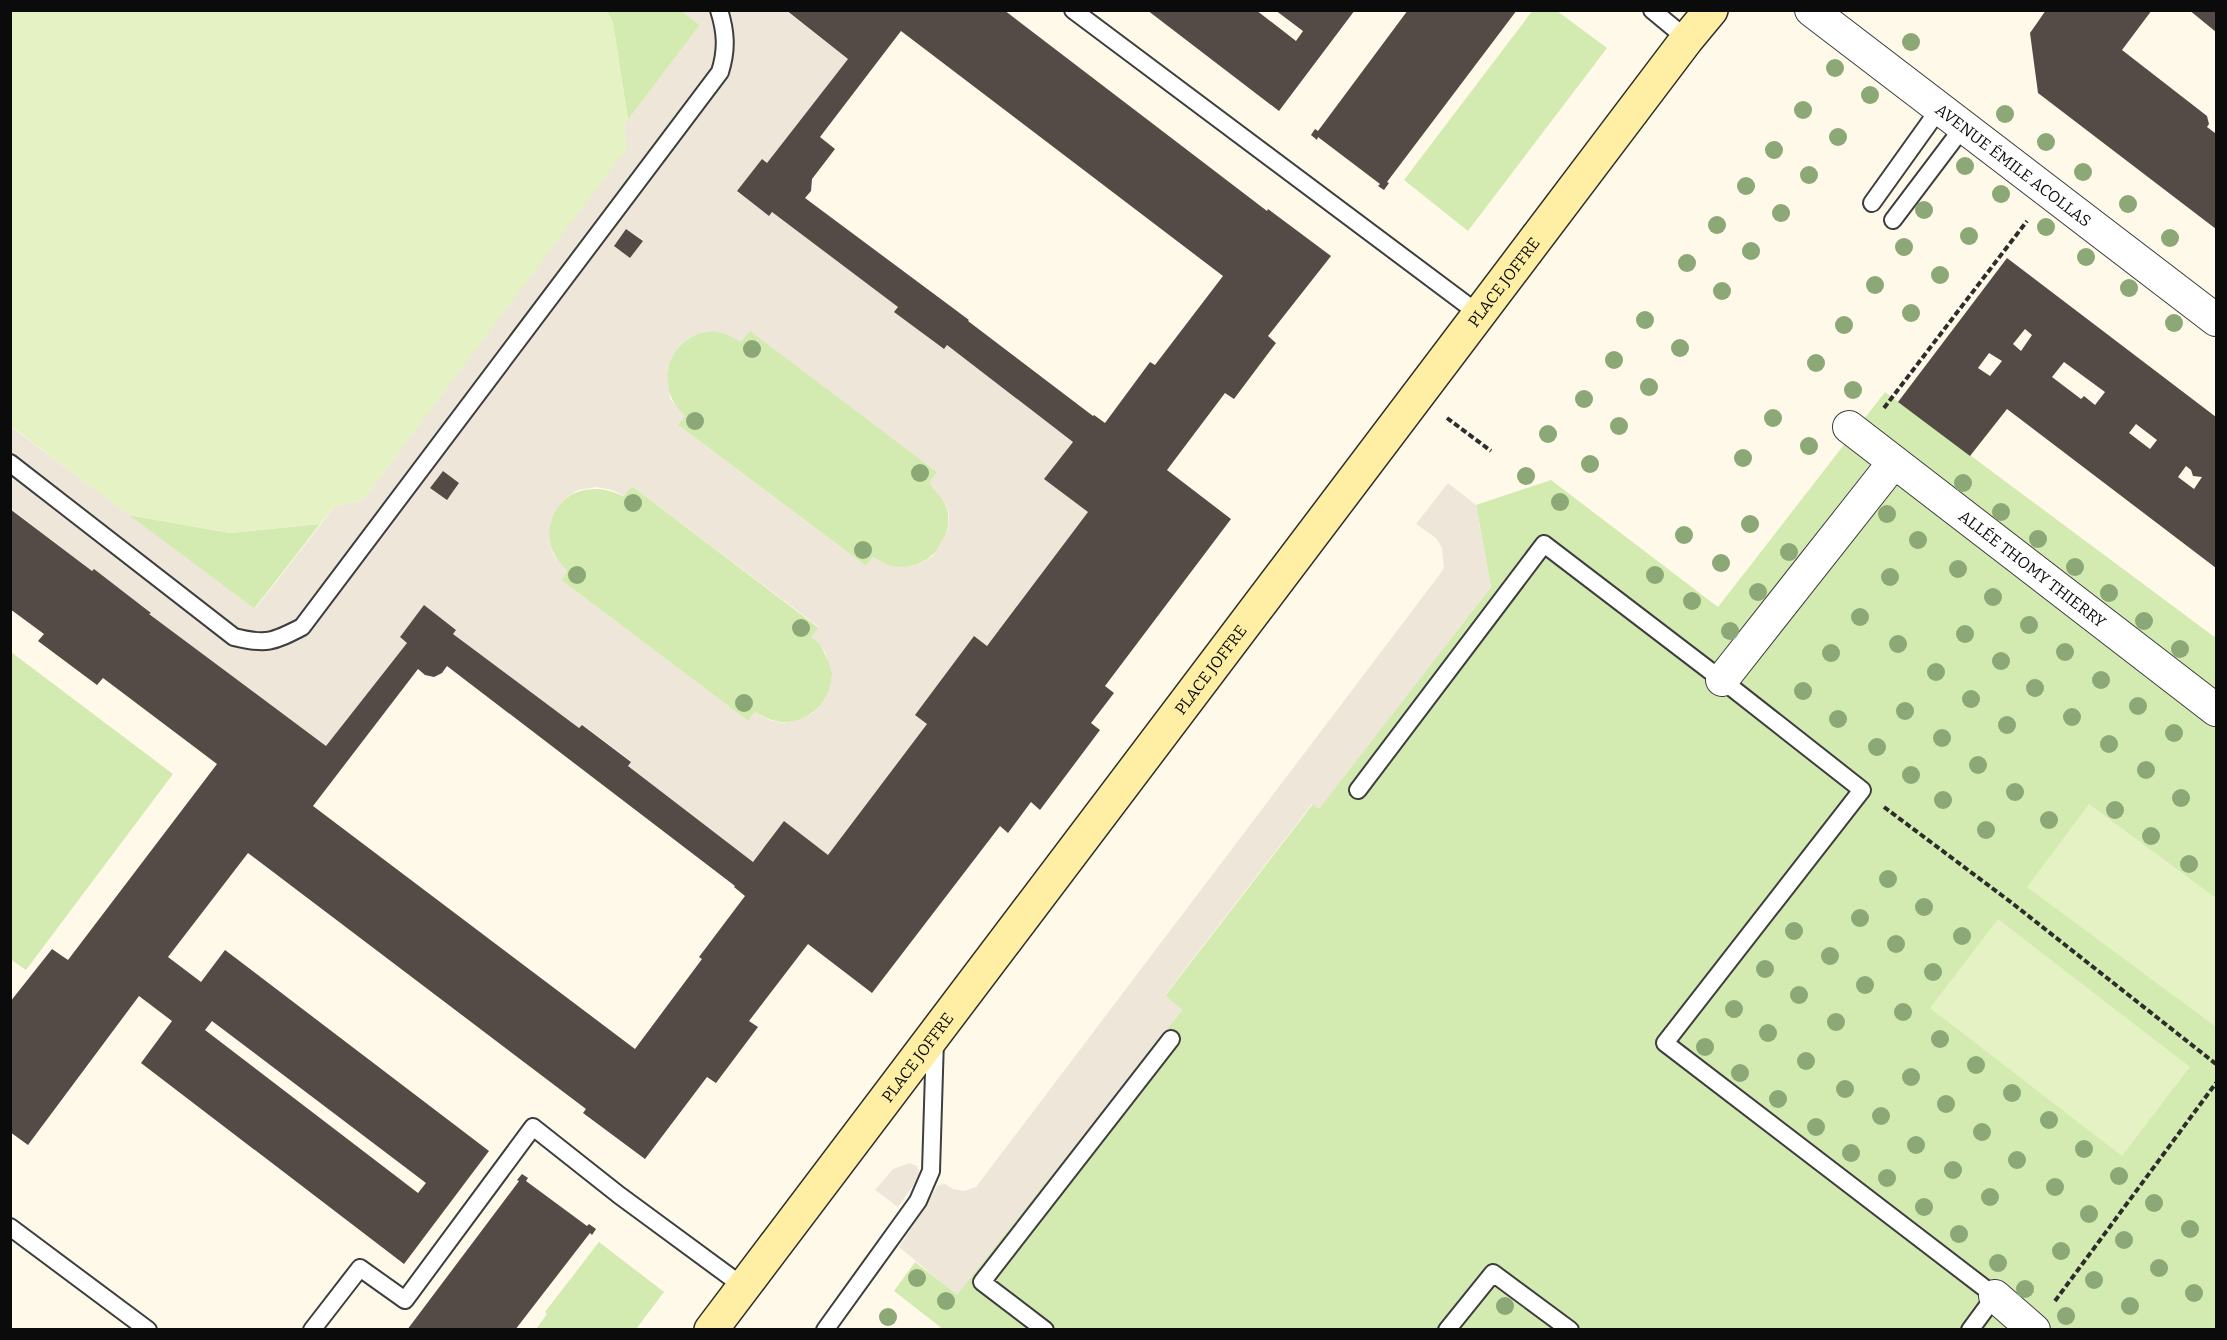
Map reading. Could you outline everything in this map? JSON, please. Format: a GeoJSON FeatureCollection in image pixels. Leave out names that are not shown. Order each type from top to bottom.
{"type":"FeatureCollection","features":[{"type":"Feature","properties":{"kind":"main road","name":"PLACE JOFFRE"},"geometry":{"type":"LineString","coordinates":[[711,1329],[1711,10]]}},
{"type":"Feature","properties":{"kind":"street","name":"AVENUE ÉMILE ACOLLAS"},"geometry":{"type":"LineString","coordinates":[[1811,10],[2217,320]]}},
{"type":"Feature","properties":{"kind":"street","name":"ALLÉE THOMY THIERRY"},"geometry":{"type":"LineString","coordinates":[[1855,432],[2217,710]]}},
{"type":"Feature","properties":{"kind":"street"},"geometry":{"type":"LineString","coordinates":[[1722,680],[1893,462]]}},
{"type":"Feature","properties":{"kind":"street"},"geometry":{"type":"LineString","coordinates":[[1995,1296],[2034,1329]]}},
{"type":"Feature","properties":{"kind":"lane"},"geometry":{"type":"LineString","coordinates":[[10,463],[234,637],[255,642],[277,640],[302,627],[720,72],[726,55],[724,28],[719,10]]}},
{"type":"Feature","properties":{"kind":"lane"},"geometry":{"type":"LineString","coordinates":[[1073,10],[1479,314]]}},
{"type":"Feature","properties":{"kind":"lane"},"geometry":{"type":"LineString","coordinates":[[1652,10],[1687,39]]}},
{"type":"Feature","properties":{"kind":"lane"},"geometry":{"type":"LineString","coordinates":[[1872,204],[1940,108]]}},
{"type":"Feature","properties":{"kind":"lane"},"geometry":{"type":"LineString","coordinates":[[1893,220],[1964,126]]}},
{"type":"Feature","properties":{"kind":"lane"},"geometry":{"type":"LineString","coordinates":[[1358,790],[1544,544],[1862,790],[1665,1043],[1995,1296],[1970,1329]]}},
{"type":"Feature","properties":{"kind":"lane"},"geometry":{"type":"LineString","coordinates":[[825,1329],[918,1201],[931,1171],[935,1034]]}},
{"type":"Feature","properties":{"kind":"lane"},"geometry":{"type":"LineString","coordinates":[[1045,1329],[982,1282],[1171,1039]]}},
{"type":"Feature","properties":{"kind":"lane"},"geometry":{"type":"LineString","coordinates":[[312,1329],[360,1268],[405,1300],[533,1127],[619,1195],[744,1287]]}},
{"type":"Feature","properties":{"kind":"lane"},"geometry":{"type":"LineString","coordinates":[[10,1227],[148,1329]]}},
{"type":"Feature","properties":{"kind":"lane"},"geometry":{"type":"LineString","coordinates":[[1447,1329],[1493,1273],[1570,1329]]}},
{"type":"Feature","properties":{"kind":"path"},"geometry":{"type":"LineString","coordinates":[[1855,432],[2050,192]]}},
{"type":"Feature","properties":{"kind":"path"},"geometry":{"type":"LineString","coordinates":[[1862,790],[2012,903],[2217,1064]]}},
{"type":"Feature","properties":{"kind":"path"},"geometry":{"type":"LineString","coordinates":[[2034,1329],[2217,1083]]}},
{"type":"Feature","properties":{"kind":"green space"},"geometry":{"type":"Polygon","coordinates":[[[1533,10],[1557,11],[1607,48],[1468,231],[1404,180],[1533,10]]]}},
{"type":"Feature","properties":{"kind":"green space"},"geometry":{"type":"Polygon","coordinates":[[[11,11],[607,11],[613,23],[628,120],[624,125],[628,148],[362,501],[335,506],[320,524],[230,533],[128,515],[11,426],[11,11]]]}},
{"type":"Feature","properties":{"kind":"green space"},"geometry":{"type":"Polygon","coordinates":[[[607,11],[682,11],[700,25],[628,120],[613,23],[607,11]]]}},
{"type":"Feature","properties":{"kind":"green space"},"geometry":{"type":"Polygon","coordinates":[[[750,330],[937,472],[930,483],[946,506],[948,526],[940,547],[923,562],[913,566],[890,566],[873,557],[866,566],[678,425],[677,411],[667,384],[667,374],[673,355],[679,347],[686,340],[704,332],[715,331],[741,341],[750,330]]]}},
{"type":"Feature","properties":{"kind":"green space"},"geometry":{"type":"Polygon","coordinates":[[[1885,392],[2216,638],[2216,1329],[944,1330],[894,1291],[915,1262],[957,1294],[1182,1010],[1165,996],[1313,804],[1319,808],[1491,587],[1476,505],[1551,480],[1718,607],[1885,392]]]}},
{"type":"Feature","properties":{"kind":"green space"},"geometry":{"type":"Polygon","coordinates":[[[632,486],[819,628],[821,646],[832,672],[831,682],[824,700],[810,715],[791,722],[781,722],[755,712],[748,721],[561,580],[567,571],[554,555],[549,538],[550,521],[557,507],[569,496],[584,490],[602,489],[623,496],[632,486]]]}},
{"type":"Feature","properties":{"kind":"green space"},"geometry":{"type":"Polygon","coordinates":[[[128,515],[230,533],[320,524],[254,609],[128,515]]]}},
{"type":"Feature","properties":{"kind":"green space"},"geometry":{"type":"Polygon","coordinates":[[[11,652],[173,774],[26,970],[10,959],[11,652]]]}},
{"type":"Feature","properties":{"kind":"green space"},"geometry":{"type":"Polygon","coordinates":[[[2089,804],[2216,898],[2216,1027],[2027,887],[2089,804]]]}},
{"type":"Feature","properties":{"kind":"green space"},"geometry":{"type":"Polygon","coordinates":[[[1998,919],[2190,1067],[2122,1156],[1930,1008],[1998,919]]]}},
{"type":"Feature","properties":{"kind":"green space"},"geometry":{"type":"Polygon","coordinates":[[[599,1242],[664,1292],[636,1329],[536,1329],[547,1314],[545,1312],[599,1242]]]}},
{"type":"Feature","properties":{"kind":"shaded area"},"geometry":{"type":"Polygon","coordinates":[[[682,11],[786,11],[848,59],[767,163],[762,159],[737,192],[769,215],[772,212],[898,307],[895,312],[943,349],[947,345],[1073,442],[1045,479],[1088,512],[987,646],[974,637],[916,715],[927,724],[828,855],[784,821],[753,862],[628,766],[631,761],[583,725],[579,728],[453,634],[456,629],[424,606],[400,637],[407,643],[326,746],[149,614],[150,612],[94,569],[92,571],[11,509],[10,426],[255,609],[335,506],[362,501],[627,148],[624,125],[700,25],[682,11]],[[626,229],[614,246],[630,258],[643,240],[626,229]],[[715,331],[688,338],[678,347],[667,370],[670,399],[685,416],[678,425],[866,566],[873,557],[890,566],[904,567],[920,564],[933,556],[948,530],[949,516],[946,504],[929,483],[937,472],[750,331],[741,342],[715,331]],[[443,471],[430,488],[447,499],[443,471]],[[632,486],[624,496],[612,490],[597,487],[578,490],[559,506],[553,515],[549,540],[554,556],[567,571],[561,580],[748,721],[755,712],[769,720],[783,723],[799,720],[813,713],[824,701],[830,687],[832,673],[825,652],[820,644],[811,637],[819,627],[632,486]]]}},
{"type":"Feature","properties":{"kind":"shaded area"},"geometry":{"type":"Polygon","coordinates":[[[1448,483],[1476,505],[1491,587],[1319,809],[1312,804],[1165,995],[1182,1010],[957,1295],[899,1247],[938,1185],[945,1184],[953,1189],[964,1191],[976,1187],[1440,574],[1444,568],[1442,548],[1436,538],[1416,524],[1448,483]]]}},
{"type":"Feature","properties":{"kind":"shaded area"},"geometry":{"type":"Polygon","coordinates":[[[910,1163],[917,1166],[919,1173],[915,1183],[898,1207],[875,1190],[893,1169],[910,1163]]]}},
{"type":"Feature","properties":{"kind":"building"},"geometry":{"type":"Polygon","coordinates":[[[786,10],[1004,10],[1267,211],[1268,209],[1331,256],[1268,336],[1276,343],[1234,399],[1225,393],[1167,470],[1231,519],[1105,686],[1114,693],[1091,723],[1100,730],[1040,810],[1031,802],[1008,833],[1000,826],[872,993],[808,944],[749,1021],[758,1027],[716,1083],[707,1077],[645,1159],[583,1113],[586,1109],[248,853],[168,957],[201,982],[225,950],[489,1151],[404,1264],[141,1063],[172,1021],[139,996],[28,1145],[10,1132],[10,1002],[52,949],[68,960],[217,764],[103,678],[97,685],[38,641],[44,634],[10,609],[10,509],[92,571],[94,569],[151,613],[149,614],[326,746],[407,643],[400,637],[424,605],[456,630],[453,634],[579,728],[582,725],[631,762],[628,766],[753,862],[784,821],[828,855],[927,724],[915,715],[974,636],[987,646],[1088,512],[1044,479],[1073,442],[947,345],[944,349],[894,312],[898,307],[772,212],[769,216],[737,191],[762,159],[767,163],[848,59],[786,10]],[[901,31],[820,137],[835,149],[812,179],[811,191],[805,198],[1105,423],[1150,362],[1155,365],[1223,276],[901,31]],[[447,666],[442,673],[434,677],[425,675],[418,669],[313,806],[635,1049],[702,959],[699,957],[745,896],[735,886],[447,666]],[[212,1021],[205,1030],[418,1193],[426,1183],[212,1021]]]}},
{"type":"Feature","properties":{"kind":"building"},"geometry":{"type":"Polygon","coordinates":[[[1147,10],[1256,10],[1296,41],[1303,31],[1275,10],[1355,10],[1279,111],[1147,10]]]}},
{"type":"Feature","properties":{"kind":"building"},"geometry":{"type":"Polygon","coordinates":[[[1408,10],[1517,10],[1387,182],[1389,183],[1384,190],[1378,186],[1380,184],[1318,137],[1317,140],[1311,135],[1315,129],[1318,131],[1408,10]]]}},
{"type":"Feature","properties":{"kind":"building"},"geometry":{"type":"Polygon","coordinates":[[[2046,10],[2152,10],[2122,50],[2207,116],[2209,124],[2207,127],[2215,133],[2216,131],[2216,229],[2038,93],[2030,33],[2046,10]]]}},
{"type":"Feature","properties":{"kind":"building"},"geometry":{"type":"Polygon","coordinates":[[[2189,10],[2216,10],[2216,32],[2194,14],[2189,10]]]}},
{"type":"Feature","properties":{"kind":"building"},"geometry":{"type":"Polygon","coordinates":[[[626,229],[643,241],[630,258],[614,246],[626,229]]]}},
{"type":"Feature","properties":{"kind":"building"},"geometry":{"type":"Polygon","coordinates":[[[2007,258],[2216,417],[2216,568],[2007,409],[1970,456],[1898,402],[2007,258]],[[2025,329],[2013,344],[2021,351],[2032,335],[2025,329]],[[1989,353],[1978,368],[1990,376],[2002,361],[1989,353]],[[2064,362],[2052,377],[2081,399],[2084,396],[2095,405],[2105,392],[2064,362]],[[2136,424],[2129,433],[2150,449],[2157,440],[2136,424]],[[2186,466],[2178,477],[2194,489],[2202,477],[2193,476],[2191,470],[2186,466]]]}},
{"type":"Feature","properties":{"kind":"building"},"geometry":{"type":"Polygon","coordinates":[[[443,471],[459,483],[447,500],[430,488],[443,471]]]}},
{"type":"Feature","properties":{"kind":"building"},"geometry":{"type":"Polygon","coordinates":[[[522,1174],[528,1178],[526,1181],[587,1226],[589,1224],[596,1229],[592,1235],[590,1233],[515,1330],[407,1330],[519,1181],[517,1180],[522,1174]]]}}]}
